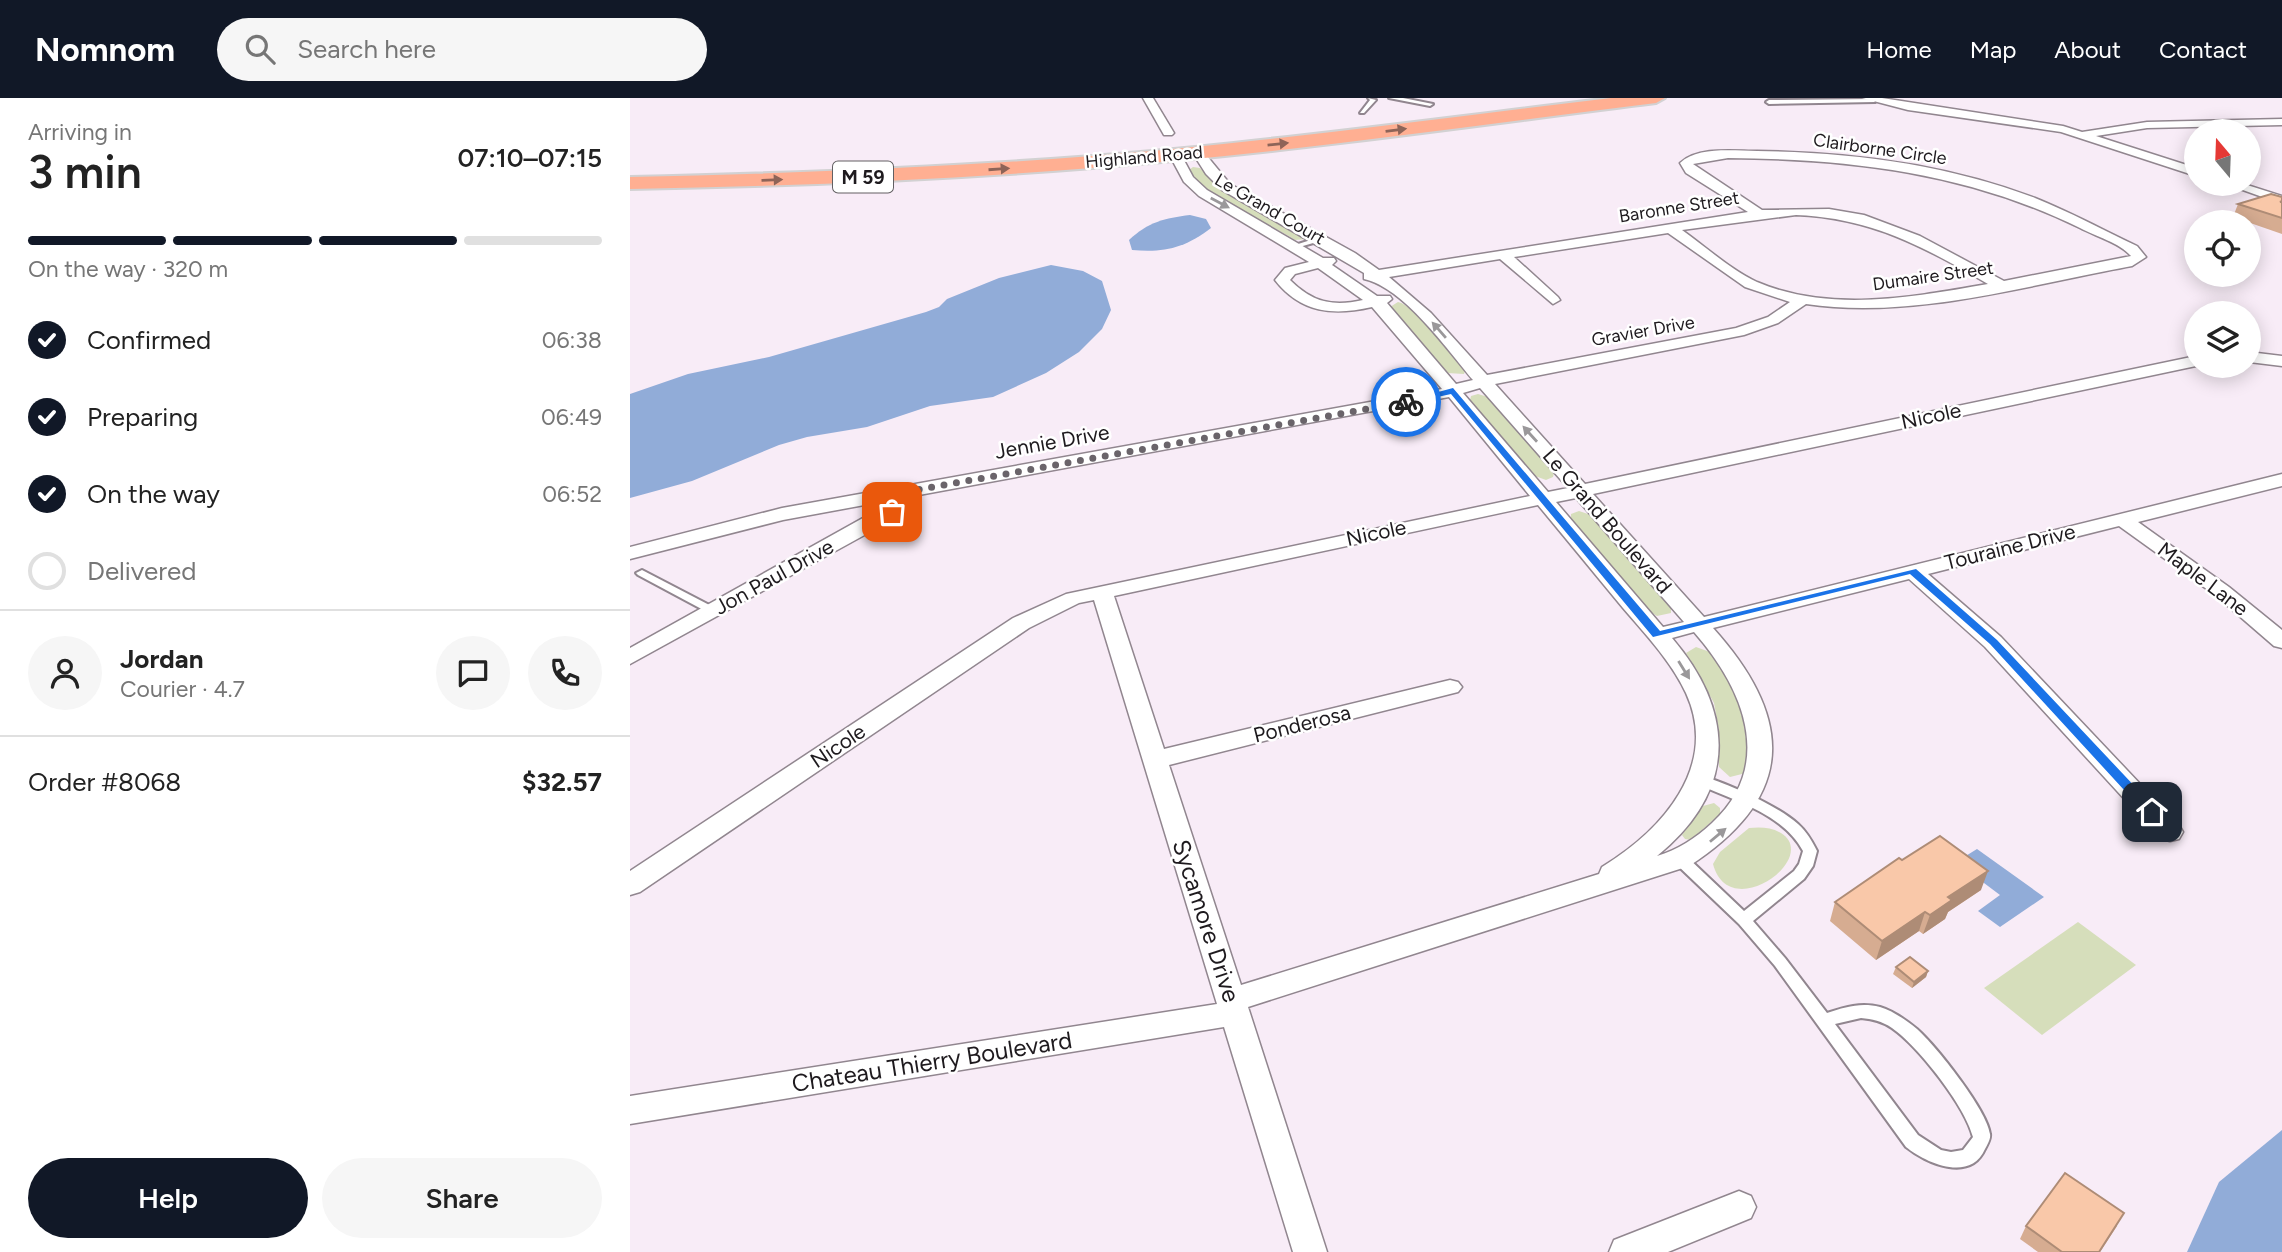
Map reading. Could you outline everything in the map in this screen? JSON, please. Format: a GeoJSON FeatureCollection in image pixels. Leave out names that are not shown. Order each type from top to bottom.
{"type":"FeatureCollection","features":[{"type":"Feature","properties":{"kind":"highway"},"geometry":{"type":"LineString","coordinates":[[1590,98],[1609,104]]}},
{"type":"Feature","properties":{"kind":"highway","name":"Highland Road"},"geometry":{"type":"LineString","coordinates":[[630,183],[929,173],[1175,155],[1495,108],[1609,104],[1656,98]]}},
{"type":"Feature","properties":{"kind":"highway"},"geometry":{"type":"LineString","coordinates":[[1361,108],[1455,101]]}},
{"type":"Feature","properties":{"kind":"highway","name":"Highland Road"},"geometry":{"type":"LineString","coordinates":[[1144,135],[1189,131]]}},
{"type":"Feature","properties":{"kind":"highway"},"geometry":{"type":"LineString","coordinates":[[722,181],[720,175],[724,171],[755,160]]}},
{"type":"Feature","properties":{"kind":"street"},"geometry":{"type":"LineString","coordinates":[[1148,98],[1168,133]]}},
{"type":"Feature","properties":{"kind":"street"},"geometry":{"type":"LineString","coordinates":[[1870,100],[2063,129],[2184,168]]}},
{"type":"Feature","properties":{"kind":"street"},"geometry":{"type":"LineString","coordinates":[[2082,135],[2147,125],[2282,122]]}},
{"type":"Feature","properties":{"kind":"street","name":"Le Grand Court"},"geometry":{"type":"LineString","coordinates":[[1199,152],[1210,171],[1226,187],[1323,239],[1404,295],[1484,382]]}},
{"type":"Feature","properties":{"kind":"street","name":"Le Grand Court"},"geometry":{"type":"LineString","coordinates":[[1175,155],[1188,179],[1203,193],[1296,246],[1376,301],[1453,391]]}},
{"type":"Feature","properties":{"kind":"street","name":"Clairborne Circle"},"geometry":{"type":"LineString","coordinates":[[1760,214],[1690,170],[1686,163],[1702,158],[1794,156],[1865,161],[1939,174],[2040,205],[2132,249],[2139,256],[2137,260]]}},
{"type":"Feature","properties":{"kind":"street"},"geometry":{"type":"LineString","coordinates":[[2261,193],[2282,200]]}},
{"type":"Feature","properties":{"kind":"street","name":"Baronne Street"},"geometry":{"type":"LineString","coordinates":[[1349,281],[1376,274],[1760,214],[1825,212],[1887,224],[1916,236],[2003,286]]}},
{"type":"Feature","properties":{"kind":"street","name":"Dumaire Street"},"geometry":{"type":"LineString","coordinates":[[1670,228],[1742,280],[1802,300],[1879,305],[2003,286],[2137,260]]}},
{"type":"Feature","properties":{"kind":"street"},"geometry":{"type":"LineString","coordinates":[[1502,254],[1553,300]]}},
{"type":"Feature","properties":{"kind":"street","name":"Le Grand Court"},"geometry":{"type":"LineString","coordinates":[[1350,256],[1290,271],[1282,279],[1311,304],[1324,310],[1404,295]]}},
{"type":"Feature","properties":{"kind":"street","name":"Gravier Drive"},"geometry":{"type":"LineString","coordinates":[[1484,382],[1507,375],[1739,332],[1773,320],[1802,300]]}},
{"type":"Feature","properties":{"kind":"street"},"geometry":{"type":"LineString","coordinates":[[2261,358],[2282,361]]}},
{"type":"Feature","properties":{"kind":"street","name":"Nicole"},"geometry":{"type":"LineString","coordinates":[[630,885],[1033,616],[1063,601],[2184,364]]}},
{"type":"Feature","properties":{"kind":"street","name":"Jennie Drive"},"geometry":{"type":"LineString","coordinates":[[630,553],[782,514],[1453,391],[1484,382]]}},
{"type":"Feature","properties":{"kind":"street","name":"Le Grand Boulevard"},"geometry":{"type":"LineString","coordinates":[[1233,1006],[1680,859],[1709,843],[1732,822],[1747,802],[1759,777],[1762,762],[1757,719],[1733,666],[1484,382]]}},
{"type":"Feature","properties":{"kind":"street","name":"Le Grand Boulevard"},"geometry":{"type":"LineString","coordinates":[[1453,391],[1676,657],[1702,703],[1707,739],[1700,780],[1687,808],[1653,846],[1624,868],[1588,888]]}},
{"type":"Feature","properties":{"kind":"street","name":"Touraine Drive"},"geometry":{"type":"LineString","coordinates":[[1657,635],[2282,480]]}},
{"type":"Feature","properties":{"kind":"street","name":"Jon Paul Drive"},"geometry":{"type":"LineString","coordinates":[[630,657],[903,505],[911,497],[911,491]]}},
{"type":"Feature","properties":{"kind":"street","name":"Maple Lane"},"geometry":{"type":"LineString","coordinates":[[2122,519],[2215,586],[2282,641]]}},
{"type":"Feature","properties":{"kind":"street"},"geometry":{"type":"LineString","coordinates":[[1912,571],[1993,642],[2170,832]]}},
{"type":"Feature","properties":{"kind":"street","name":"Sycamore Drive"},"geometry":{"type":"LineString","coordinates":[[1102,591],[1310,1252]]}},
{"type":"Feature","properties":{"kind":"street","name":"Ponderosa"},"geometry":{"type":"LineString","coordinates":[[1155,760],[1450,687]]}},
{"type":"Feature","properties":{"kind":"street","name":"Chateau Thierry Boulevard"},"geometry":{"type":"LineString","coordinates":[[630,1110],[1233,1006]]}},
{"type":"Feature","properties":{"kind":"street"},"geometry":{"type":"LineString","coordinates":[[1626,1252],[1740,1207]]}},
{"type":"Feature","properties":{"kind":"lane"},"geometry":{"type":"LineString","coordinates":[[1392,98],[1430,104]]}},
{"type":"Feature","properties":{"kind":"lane"},"geometry":{"type":"LineString","coordinates":[[1769,102],[1870,100]]}},
{"type":"Feature","properties":{"kind":"lane"},"geometry":{"type":"LineString","coordinates":[[1296,246],[1323,239]]}},
{"type":"Feature","properties":{"kind":"lane"},"geometry":{"type":"LineString","coordinates":[[642,573],[713,611]]}},
{"type":"Feature","properties":{"kind":"lane"},"geometry":{"type":"LineString","coordinates":[[1700,780],[1794,826],[1807,842],[1810,851],[1799,875],[1744,920]]}},
{"type":"Feature","properties":{"kind":"lane"},"geometry":{"type":"LineString","coordinates":[[1680,859],[1744,920],[1922,1149],[1948,1160],[1959,1160],[1975,1152],[1982,1137],[1977,1119],[1903,1025],[1884,1015],[1863,1011],[1824,1021]]}},
{"type":"Feature","properties":{"kind":"green space"},"geometry":{"type":"Polygon","coordinates":[[[1193,167],[1200,168],[1221,189],[1307,239],[1295,240],[1224,201],[1199,182],[1189,170],[1193,167]]]}},
{"type":"Feature","properties":{"kind":"green space"},"geometry":{"type":"Polygon","coordinates":[[[1398,302],[1423,321],[1465,371],[1464,374],[1447,373],[1390,307],[1398,302]]]}},
{"type":"Feature","properties":{"kind":"green space"},"geometry":{"type":"Polygon","coordinates":[[[1478,394],[1488,397],[1554,473],[1553,477],[1546,480],[1535,476],[1470,400],[1471,396],[1478,394]]]}},
{"type":"Feature","properties":{"kind":"green space"},"geometry":{"type":"Polygon","coordinates":[[[1579,511],[1591,515],[1671,607],[1671,613],[1657,616],[1649,611],[1571,519],[1571,514],[1579,511]]]}},
{"type":"Feature","properties":{"kind":"green space"},"geometry":{"type":"Polygon","coordinates":[[[1696,647],[1710,652],[1735,695],[1744,725],[1746,773],[1730,777],[1719,767],[1719,731],[1714,703],[1686,653],[1696,647]]]}},
{"type":"Feature","properties":{"kind":"green space"},"geometry":{"type":"Polygon","coordinates":[[[1714,803],[1720,808],[1720,814],[1691,840],[1685,839],[1682,835],[1703,806],[1714,803]]]}},
{"type":"Feature","properties":{"kind":"green space"},"geometry":{"type":"Polygon","coordinates":[[[1749,828],[1765,828],[1781,833],[1790,844],[1790,857],[1781,870],[1768,881],[1752,888],[1736,888],[1722,881],[1713,864],[1720,852],[1749,828]]]}},
{"type":"Feature","properties":{"kind":"green space"},"geometry":{"type":"Polygon","coordinates":[[[2078,922],[2136,965],[2042,1035],[1984,988],[2078,922]]]}},
{"type":"Feature","properties":{"kind":"water"},"geometry":{"type":"Polygon","coordinates":[[[1190,215],[1206,219],[1211,228],[1174,248],[1132,250],[1129,240],[1143,229],[1165,219],[1190,215]]]}},
{"type":"Feature","properties":{"kind":"water"},"geometry":{"type":"Polygon","coordinates":[[[1051,265],[1083,271],[1102,281],[1111,310],[1102,329],[1079,352],[1046,373],[993,397],[930,406],[867,427],[807,437],[779,445],[692,481],[630,498],[630,394],[688,374],[769,357],[926,312],[939,307],[947,299],[999,278],[1051,265]]]}},
{"type":"Feature","properties":{"kind":"water"},"geometry":{"type":"Polygon","coordinates":[[[1977,849],[2044,897],[2000,927],[1978,911],[2000,895],[1956,862],[1977,849]]]}},
{"type":"Feature","properties":{"kind":"water"},"geometry":{"type":"Polygon","coordinates":[[[2282,1130],[2282,1252],[2187,1252],[2219,1182],[2282,1130]]]}},
{"type":"Feature","properties":{"kind":"building"},"geometry":{"type":"Polygon","coordinates":[[[2271,194],[2282,197],[2282,218],[2261,210],[2238,204],[2271,194]]]}},
{"type":"Feature","properties":{"kind":"building"},"geometry":{"type":"Polygon","coordinates":[[[1940,836],[1988,871],[1948,897],[1952,900],[1930,915],[1925,912],[1882,941],[1835,902],[1899,858],[1902,860],[1940,836]]]}},
{"type":"Feature","properties":{"kind":"building"},"geometry":{"type":"Polygon","coordinates":[[[1910,957],[1928,971],[1914,982],[1896,967],[1910,957]]]}},
{"type":"Feature","properties":{"kind":"building"},"geometry":{"type":"Polygon","coordinates":[[[2065,1173],[2124,1213],[2099,1252],[2062,1252],[2026,1226],[2065,1173]]]}},
{"type":"Feature","properties":{"kind":"way so far"},"geometry":{"type":"LineString","coordinates":[[892,512],[911,497],[911,491],[1406,402]]}},
{"type":"Feature","properties":{"kind":"route"},"geometry":{"type":"LineString","coordinates":[[1406,402],[1453,391],[1657,635],[1912,571],[1993,642],[2152,812]]}}]}
